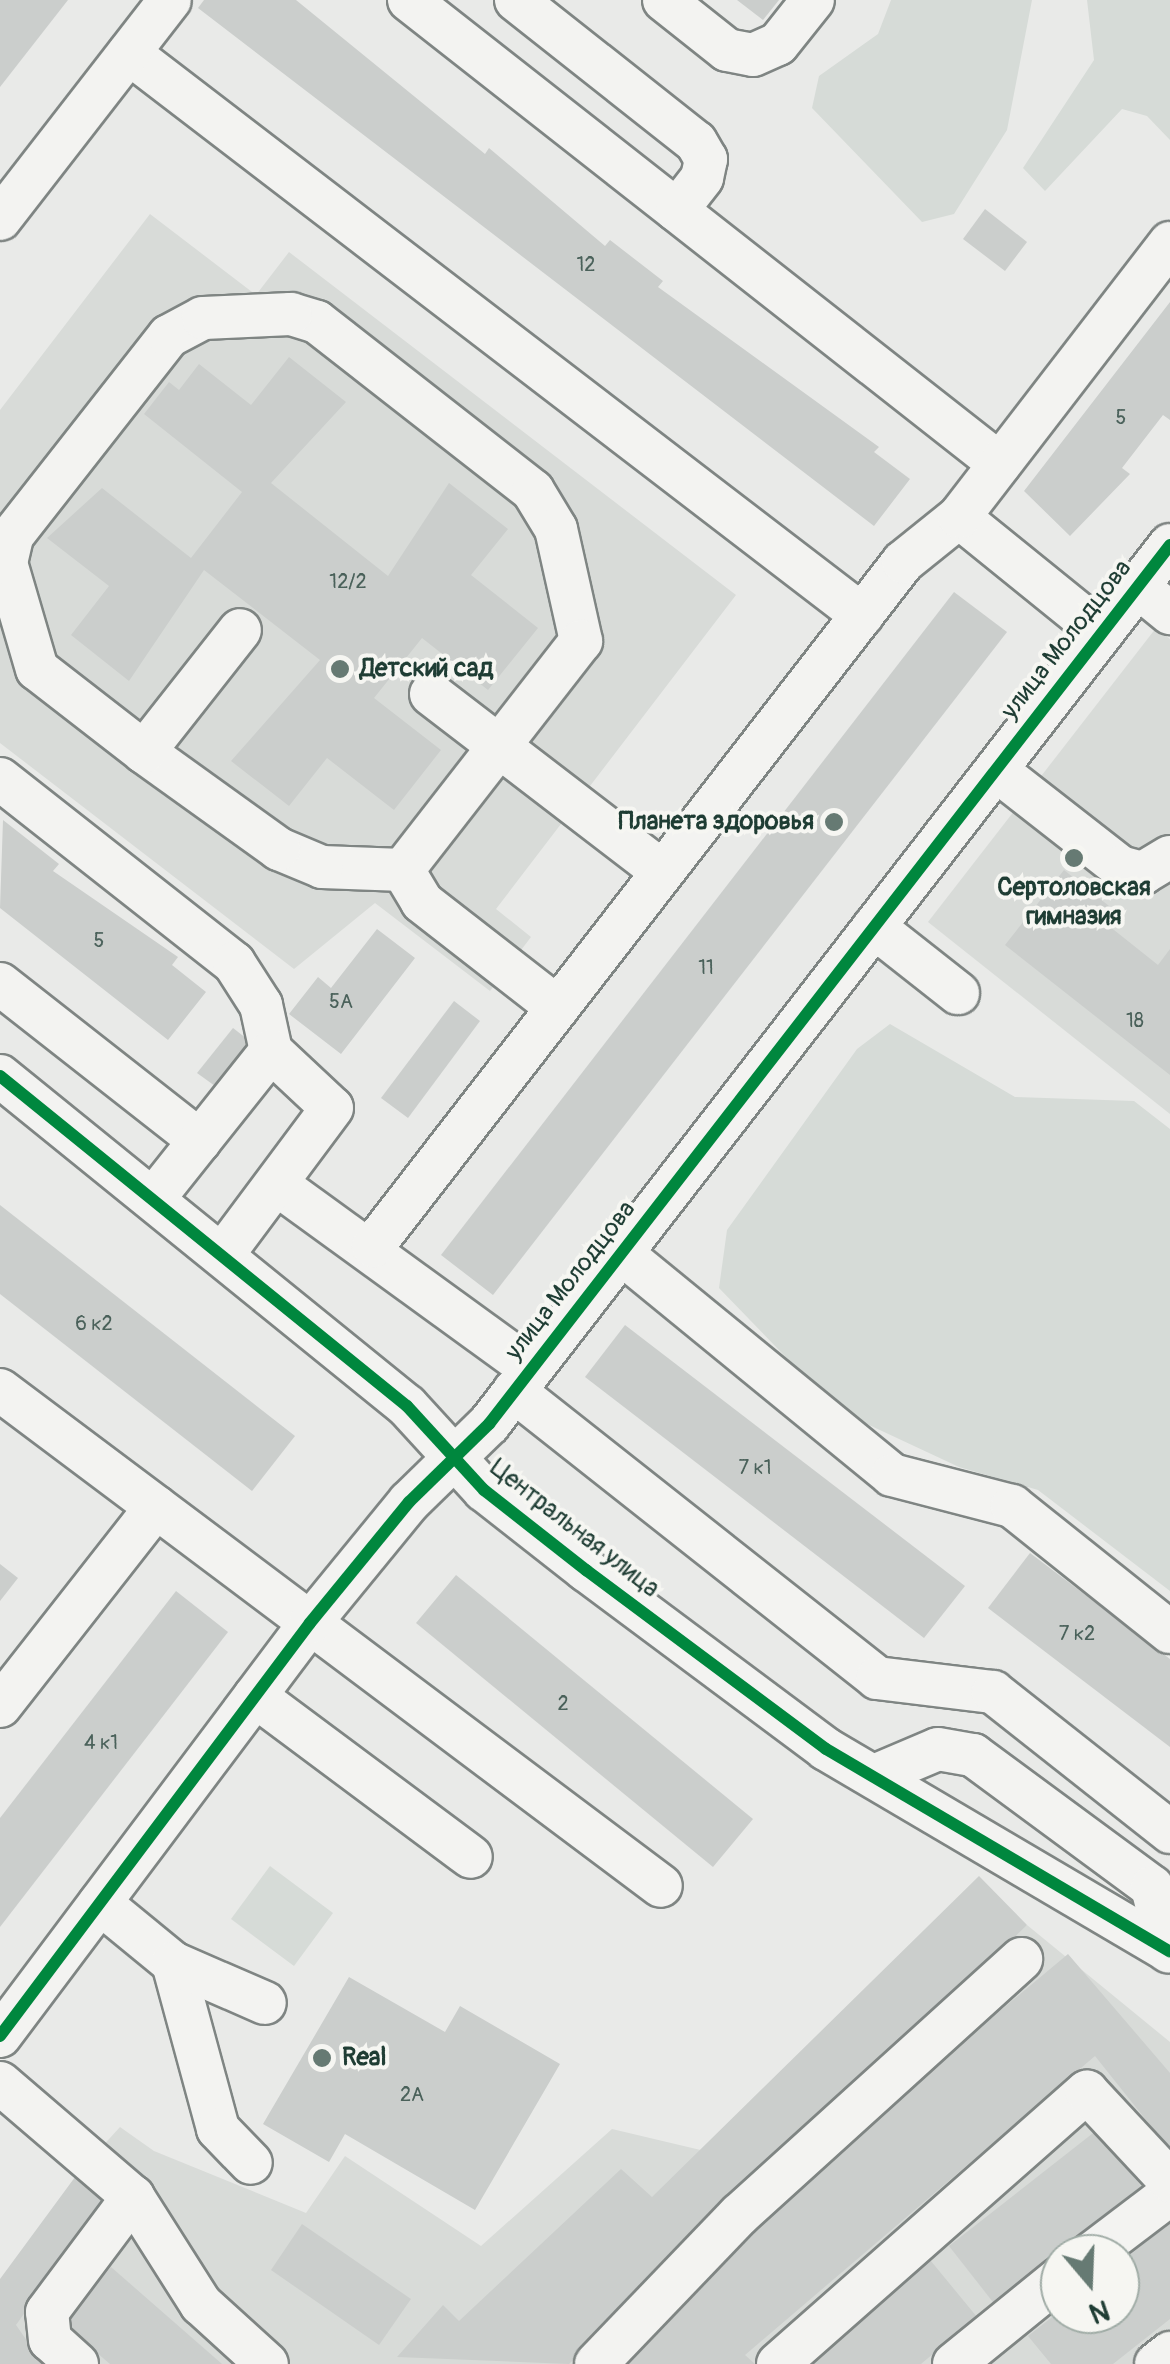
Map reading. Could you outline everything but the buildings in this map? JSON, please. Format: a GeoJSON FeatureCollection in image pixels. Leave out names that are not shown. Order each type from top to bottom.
{"type":"FeatureCollection","features":[{"type":"Feature","properties":{"kind":"street"},"geometry":{"type":"LineString","coordinates":[[0,219],[170,0]]}},
{"type":"Feature","properties":{"kind":"street"},"geometry":{"type":"LineString","coordinates":[[409,0],[1000,464]]}},
{"type":"Feature","properties":{"kind":"street"},"geometry":{"type":"LineString","coordinates":[[516,0],[696,142],[706,159],[702,178],[677,210]]}},
{"type":"Feature","properties":{"kind":"street"},"geometry":{"type":"LineString","coordinates":[[664,0],[727,50],[753,55],[778,44],[812,0]]}},
{"type":"Feature","properties":{"kind":"street"},"geometry":{"type":"LineString","coordinates":[[129,52],[862,615]]}},
{"type":"Feature","properties":{"kind":"street"},"geometry":{"type":"LineString","coordinates":[[373,1246],[903,562],[959,517],[1170,243]]}},
{"type":"Feature","properties":{"kind":"street"},"geometry":{"type":"LineString","coordinates":[[290,314],[317,322],[534,491],[556,529],[581,641],[403,870],[322,867],[279,848],[144,752],[38,669],[6,563],[12,536],[169,336],[204,318],[290,314]]}},
{"type":"Feature","properties":{"kind":"street"},"geometry":{"type":"LineString","coordinates":[[959,517],[1102,633]]}},
{"type":"Feature","properties":{"kind":"street","name":"улица Молодцова"},"geometry":{"type":"LineString","coordinates":[[0,2036],[310,1623],[452,1456],[523,1380],[1170,544]]}},
{"type":"Feature","properties":{"kind":"street"},"geometry":{"type":"LineString","coordinates":[[1137,586],[1170,613]]}},
{"type":"Feature","properties":{"kind":"street"},"geometry":{"type":"LineString","coordinates":[[144,752],[240,630]]}},
{"type":"Feature","properties":{"kind":"street"},"geometry":{"type":"LineString","coordinates":[[432,694],[662,872]]}},
{"type":"Feature","properties":{"kind":"street"},"geometry":{"type":"LineString","coordinates":[[996,770],[1120,868],[1143,873],[1170,857]]}},
{"type":"Feature","properties":{"kind":"street"},"geometry":{"type":"LineString","coordinates":[[0,779],[234,963],[261,1005],[272,1051],[332,1108],[224,1254]]}},
{"type":"Feature","properties":{"kind":"street"},"geometry":{"type":"LineString","coordinates":[[403,870],[422,902],[558,1008]]}},
{"type":"Feature","properties":{"kind":"street"},"geometry":{"type":"LineString","coordinates":[[874,927],[958,994]]}},
{"type":"Feature","properties":{"kind":"street"},"geometry":{"type":"LineString","coordinates":[[0,984],[200,1141]]}},
{"type":"Feature","properties":{"kind":"street"},"geometry":{"type":"LineString","coordinates":[[154,1198],[272,1051]]}},
{"type":"Feature","properties":{"kind":"street","name":"Центральная улица"},"geometry":{"type":"LineString","coordinates":[[0,1076],[407,1406],[452,1456],[586,1570],[874,1776],[1169,1951]]}},
{"type":"Feature","properties":{"kind":"street"},"geometry":{"type":"LineString","coordinates":[[278,1185],[345,1236],[373,1246],[523,1380],[877,1678],[992,1692],[1170,1832]]}},
{"type":"Feature","properties":{"kind":"street"},"geometry":{"type":"LineString","coordinates":[[621,1253],[892,1475],[1012,1506],[1170,1632]]}},
{"type":"Feature","properties":{"kind":"street"},"geometry":{"type":"LineString","coordinates":[[0,1390],[661,1886]]}},
{"type":"Feature","properties":{"kind":"street"},"geometry":{"type":"LineString","coordinates":[[0,1706],[156,1508]]}},
{"type":"Feature","properties":{"kind":"street"},"geometry":{"type":"LineString","coordinates":[[256,1696],[471,1857]]}},
{"type":"Feature","properties":{"kind":"street"},"geometry":{"type":"LineString","coordinates":[[874,1776],[938,1750],[973,1755],[1152,1886],[1169,1951]]}},
{"type":"Feature","properties":{"kind":"street"},"geometry":{"type":"LineString","coordinates":[[100,1903],[173,1962],[265,2003]]}},
{"type":"Feature","properties":{"kind":"street"},"geometry":{"type":"LineString","coordinates":[[596,2364],[739,2215],[1022,1959]]}},
{"type":"Feature","properties":{"kind":"street"},"geometry":{"type":"LineString","coordinates":[[173,1962],[218,2129],[251,2162]]}},
{"type":"Feature","properties":{"kind":"street"},"geometry":{"type":"LineString","coordinates":[[0,2082],[133,2197],[201,2304],[267,2364]]}},
{"type":"Feature","properties":{"kind":"street"},"geometry":{"type":"LineString","coordinates":[[778,2364],[1087,2092],[1170,2181]]}},
{"type":"Feature","properties":{"kind":"street"},"geometry":{"type":"LineString","coordinates":[[1117,2234],[1170,2194]]}},
{"type":"Feature","properties":{"kind":"street"},"geometry":{"type":"LineString","coordinates":[[77,2364],[50,2340],[47,2312],[133,2197]]}},
{"type":"Feature","properties":{"kind":"street"},"geometry":{"type":"LineString","coordinates":[[954,2364],[1040,2294]]}},
{"type":"Feature","properties":{"kind":"street"},"geometry":{"type":"LineString","coordinates":[[1156,2364],[1170,2352]]}},
{"type":"Feature","properties":{"kind":"shaded area"},"geometry":{"type":"Polygon","coordinates":[[[891,0],[1032,0],[1007,130],[954,214],[922,222],[812,108],[819,76],[878,34],[891,0]]]}},
{"type":"Feature","properties":{"kind":"shaded area"},"geometry":{"type":"Polygon","coordinates":[[[1087,0],[1170,0],[1170,140],[1147,116],[1122,109],[1045,191],[1023,168],[1094,60],[1087,0]]]}},
{"type":"Feature","properties":{"kind":"shaded area","name":"Детский сад"},"geometry":{"type":"Polygon","coordinates":[[[150,214],[256,295],[289,252],[736,595],[496,909],[531,937],[490,991],[375,903],[294,969],[0,743],[0,410],[150,214]]]}},
{"type":"Feature","properties":{"kind":"shaded area","name":"Сертоловская гимназия"},"geometry":{"type":"Polygon","coordinates":[[[1156,628],[1170,639],[1170,1114],[928,922],[1156,628]]]}},
{"type":"Feature","properties":{"kind":"shaded area"},"geometry":{"type":"Polygon","coordinates":[[[890,1024],[1015,1097],[1134,1101],[1170,1129],[1170,1591],[1038,1490],[959,1467],[837,1410],[719,1288],[727,1230],[857,1049],[890,1024]]]}},
{"type":"Feature","properties":{"kind":"shaded area"},"geometry":{"type":"Polygon","coordinates":[[[270,1866],[333,1913],[294,1966],[231,1919],[270,1866]]]}},
{"type":"Feature","properties":{"kind":"shaded area"},"geometry":{"type":"Polygon","coordinates":[[[1027,1925],[1170,2042],[1170,2364],[0,2364],[78,2173],[120,2127],[154,2151],[306,2213],[345,2156],[481,2246],[612,2129],[709,2152],[1027,1925]]]}},
{"type":"Feature","properties":{"kind":"cycle path"},"geometry":{"type":"LineString","coordinates":[[0,2036],[310,1623],[409,1502],[489,1424],[1170,545]]}},
{"type":"Feature","properties":{"kind":"cycle path"},"geometry":{"type":"LineString","coordinates":[[0,1076],[407,1406],[484,1490],[586,1570],[826,1749],[1170,1952]]}},
{"type":"Feature","properties":{"kind":"place","name":"Детский сад"},"geometry":{"type":"Point","coordinates":[340,669]}},
{"type":"Feature","properties":{"kind":"place","name":"Планета здоровья"},"geometry":{"type":"Point","coordinates":[834,822]}},
{"type":"Feature","properties":{"kind":"place","name":"Сертоловская гимназия"},"geometry":{"type":"Point","coordinates":[1074,858]}},
{"type":"Feature","properties":{"kind":"place","name":"Real"},"geometry":{"type":"Point","coordinates":[322,2058]}}]}
